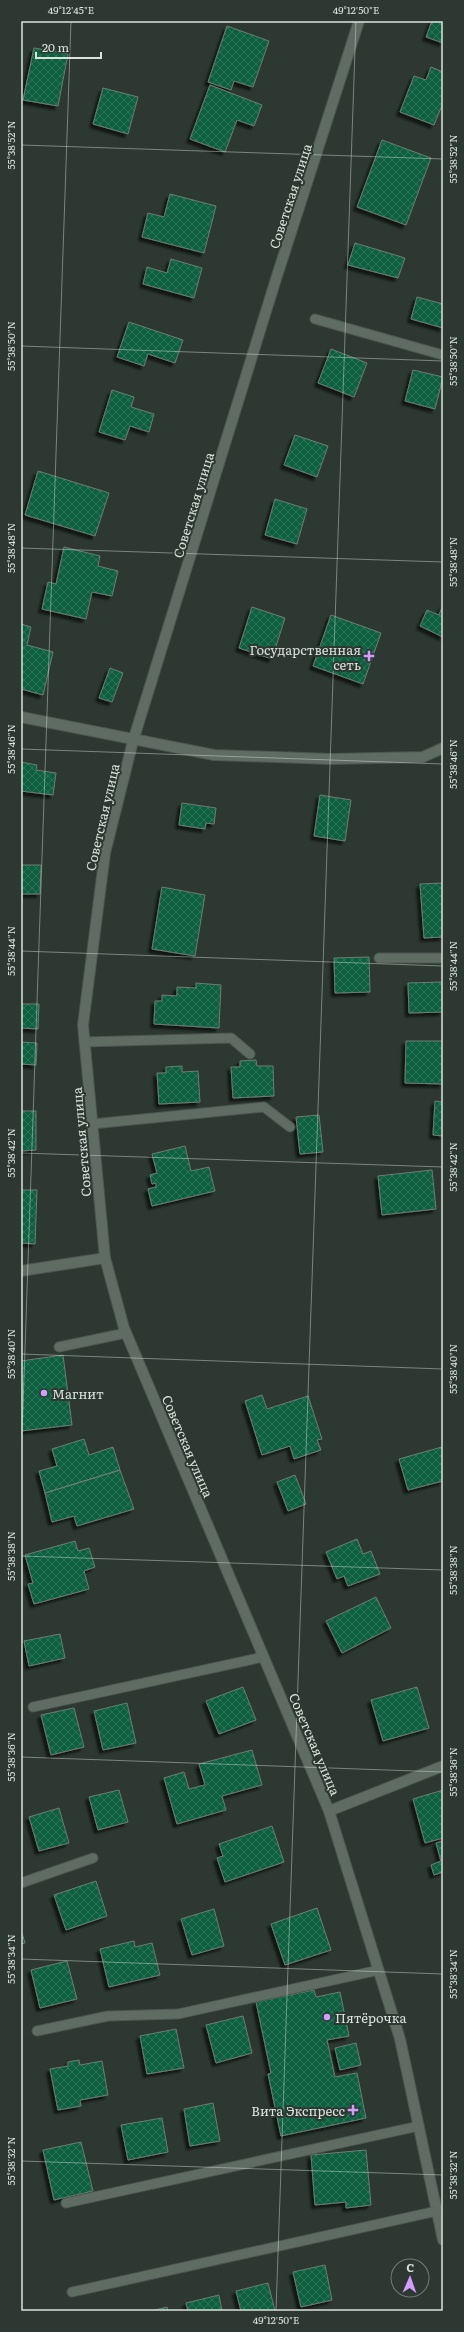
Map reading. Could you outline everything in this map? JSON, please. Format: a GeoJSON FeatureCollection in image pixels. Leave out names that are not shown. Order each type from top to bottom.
{"type":"FeatureCollection","features":[{"type":"Feature","properties":{"kind":"street","name":"Советская улица"},"geometry":{"type":"LineString","coordinates":[[359,21],[276,279],[133,741],[105,853],[83,1026],[105,1258],[120,1314],[126,1333],[329,1811],[400,2039],[443,2240]]}},
{"type":"Feature","properties":{"kind":"street"},"geometry":{"type":"LineString","coordinates":[[21,717],[133,741],[214,755],[331,760],[423,757],[443,748]]}},
{"type":"Feature","properties":{"kind":"street"},"geometry":{"type":"LineString","coordinates":[[21,1271],[105,1258]]}},
{"type":"Feature","properties":{"kind":"street"},"geometry":{"type":"LineString","coordinates":[[329,1811],[443,1766]]}},
{"type":"Feature","properties":{"kind":"lane"},"geometry":{"type":"LineString","coordinates":[[315,319],[443,356]]}},
{"type":"Feature","properties":{"kind":"lane"},"geometry":{"type":"LineString","coordinates":[[378,958],[443,958]]}},
{"type":"Feature","properties":{"kind":"lane"},"geometry":{"type":"LineString","coordinates":[[84,1042],[231,1038],[250,1054]]}},
{"type":"Feature","properties":{"kind":"lane"},"geometry":{"type":"LineString","coordinates":[[92,1124],[264,1107],[290,1127]]}},
{"type":"Feature","properties":{"kind":"lane"},"geometry":{"type":"LineString","coordinates":[[59,1347],[126,1333]]}},
{"type":"Feature","properties":{"kind":"lane"},"geometry":{"type":"LineString","coordinates":[[33,1707],[263,1657]]}},
{"type":"Feature","properties":{"kind":"lane"},"geometry":{"type":"LineString","coordinates":[[21,1883],[93,1858]]}},
{"type":"Feature","properties":{"kind":"lane"},"geometry":{"type":"LineString","coordinates":[[37,2031],[108,2016],[178,2014],[379,1970]]}},
{"type":"Feature","properties":{"kind":"lane"},"geometry":{"type":"LineString","coordinates":[[66,2203],[419,2126]]}},
{"type":"Feature","properties":{"kind":"lane"},"geometry":{"type":"LineString","coordinates":[[72,2292],[437,2211]]}},
{"type":"Feature","properties":{"kind":"building"},"geometry":{"type":"Polygon","coordinates":[[[432,21],[443,21],[443,43],[426,37],[432,21]]]}},
{"type":"Feature","properties":{"kind":"building"},"geometry":{"type":"Polygon","coordinates":[[[227,26],[269,41],[253,87],[234,81],[231,90],[208,82],[227,26]]]}},
{"type":"Feature","properties":{"kind":"building"},"geometry":{"type":"Polygon","coordinates":[[[34,48],[68,54],[58,106],[23,100],[34,48]]]}},
{"type":"Feature","properties":{"kind":"building"},"geometry":{"type":"Polygon","coordinates":[[[431,67],[443,72],[443,103],[434,125],[400,112],[414,76],[426,80],[431,67]]]}},
{"type":"Feature","properties":{"kind":"building"},"geometry":{"type":"Polygon","coordinates":[[[210,85],[262,105],[254,126],[237,120],[225,152],[190,139],[210,85]]]}},
{"type":"Feature","properties":{"kind":"building"},"geometry":{"type":"Polygon","coordinates":[[[103,88],[138,97],[128,134],[93,124],[103,88]]]}},
{"type":"Feature","properties":{"kind":"building"},"geometry":{"type":"Polygon","coordinates":[[[382,140],[431,158],[406,225],[357,207],[382,140]]]}},
{"type":"Feature","properties":{"kind":"building"},"geometry":{"type":"Polygon","coordinates":[[[170,194],[216,206],[204,253],[142,237],[148,213],[164,217],[170,194]]]}},
{"type":"Feature","properties":{"kind":"building"},"geometry":{"type":"Polygon","coordinates":[[[355,243],[405,258],[398,278],[348,265],[355,243]]]}},
{"type":"Feature","properties":{"kind":"building"},"geometry":{"type":"Polygon","coordinates":[[[171,259],[202,268],[194,298],[143,284],[147,267],[167,273],[171,259]]]}},
{"type":"Feature","properties":{"kind":"building"},"geometry":{"type":"Polygon","coordinates":[[[417,297],[443,304],[443,328],[411,319],[417,297]]]}},
{"type":"Feature","properties":{"kind":"building"},"geometry":{"type":"Polygon","coordinates":[[[129,322],[183,340],[175,363],[148,354],[144,366],[117,357],[129,322]]]}},
{"type":"Feature","properties":{"kind":"building"},"geometry":{"type":"Polygon","coordinates":[[[331,349],[367,363],[354,397],[318,383],[331,349]]]}},
{"type":"Feature","properties":{"kind":"building"},"geometry":{"type":"Polygon","coordinates":[[[413,370],[443,377],[435,409],[405,401],[413,370]]]}},
{"type":"Feature","properties":{"kind":"building"},"geometry":{"type":"Polygon","coordinates":[[[112,390],[134,397],[131,407],[154,414],[149,432],[130,426],[125,440],[99,432],[112,390]]]}},
{"type":"Feature","properties":{"kind":"building"},"geometry":{"type":"Polygon","coordinates":[[[295,435],[328,446],[317,477],[284,465],[295,435]]]}},
{"type":"Feature","properties":{"kind":"building"},"geometry":{"type":"Polygon","coordinates":[[[38,471],[109,493],[95,536],[25,515],[38,471]]]}},
{"type":"Feature","properties":{"kind":"building"},"geometry":{"type":"Polygon","coordinates":[[[275,499],[307,509],[297,544],[265,535],[275,499]]]}},
{"type":"Feature","properties":{"kind":"building"},"geometry":{"type":"Polygon","coordinates":[[[64,547],[100,556],[98,566],[118,571],[112,596],[92,592],[86,619],[42,609],[48,582],[56,584],[64,547]]]}},
{"type":"Feature","properties":{"kind":"building"},"geometry":{"type":"Polygon","coordinates":[[[443,605],[443,637],[420,626],[427,610],[439,615],[443,605]]]}},
{"type":"Feature","properties":{"kind":"building"},"geometry":{"type":"Polygon","coordinates":[[[252,607],[285,618],[272,659],[239,648],[252,607]]]}},
{"type":"Feature","properties":{"kind":"building"},"geometry":{"type":"Polygon","coordinates":[[[331,615],[381,633],[363,684],[313,666],[331,615]]]}},
{"type":"Feature","properties":{"kind":"building"},"geometry":{"type":"Polygon","coordinates":[[[21,624],[31,627],[27,645],[53,652],[43,695],[21,689],[21,624]]]}},
{"type":"Feature","properties":{"kind":"building"},"geometry":{"type":"Polygon","coordinates":[[[110,668],[123,673],[112,702],[99,698],[110,668]]]}},
{"type":"Feature","properties":{"kind":"building"},"geometry":{"type":"Polygon","coordinates":[[[21,762],[37,765],[36,770],[56,773],[53,795],[21,791],[21,762]]]}},
{"type":"Feature","properties":{"kind":"building"},"geometry":{"type":"Polygon","coordinates":[[[320,795],[351,800],[345,841],[314,836],[320,795]]]}},
{"type":"Feature","properties":{"kind":"building"},"geometry":{"type":"Polygon","coordinates":[[[182,803],[216,808],[214,824],[206,823],[205,829],[179,825],[182,803]]]}},
{"type":"Feature","properties":{"kind":"building"},"geometry":{"type":"Polygon","coordinates":[[[21,865],[41,865],[40,894],[22,894],[22,903],[21,865]]]}},
{"type":"Feature","properties":{"kind":"building"},"geometry":{"type":"Polygon","coordinates":[[[443,883],[443,937],[424,938],[420,884],[443,883]]]}},
{"type":"Feature","properties":{"kind":"building"},"geometry":{"type":"Polygon","coordinates":[[[162,887],[205,895],[195,956],[152,949],[162,887]]]}},
{"type":"Feature","properties":{"kind":"building"},"geometry":{"type":"Polygon","coordinates":[[[369,957],[370,992],[335,993],[334,958],[369,957]]]}},
{"type":"Feature","properties":{"kind":"building"},"geometry":{"type":"Polygon","coordinates":[[[442,982],[443,1012],[409,1013],[408,983],[442,982]]]}},
{"type":"Feature","properties":{"kind":"building"},"geometry":{"type":"Polygon","coordinates":[[[196,983],[221,985],[219,1028],[154,1024],[155,1001],[162,1001],[162,995],[177,996],[177,987],[196,988],[196,983]]]}},
{"type":"Feature","properties":{"kind":"building"},"geometry":{"type":"Polygon","coordinates":[[[21,1004],[39,1004],[38,1029],[21,1028],[21,1004]]]}},
{"type":"Feature","properties":{"kind":"building"},"geometry":{"type":"Polygon","coordinates":[[[406,1041],[443,1041],[443,1084],[405,1083],[406,1041]]]}},
{"type":"Feature","properties":{"kind":"building"},"geometry":{"type":"Polygon","coordinates":[[[21,1042],[37,1043],[36,1065],[21,1064],[21,1042]]]}},
{"type":"Feature","properties":{"kind":"building"},"geometry":{"type":"Polygon","coordinates":[[[256,1060],[257,1066],[273,1066],[274,1096],[233,1098],[231,1067],[240,1067],[240,1061],[256,1060]]]}},
{"type":"Feature","properties":{"kind":"building"},"geometry":{"type":"Polygon","coordinates":[[[182,1066],[182,1072],[198,1071],[200,1102],[159,1104],[157,1073],[166,1073],[166,1067],[182,1066]]]}},
{"type":"Feature","properties":{"kind":"building"},"geometry":{"type":"Polygon","coordinates":[[[435,1101],[443,1102],[443,1136],[433,1135],[435,1101]]]}},
{"type":"Feature","properties":{"kind":"building"},"geometry":{"type":"Polygon","coordinates":[[[21,1111],[36,1111],[36,1150],[21,1151],[21,1111]]]}},
{"type":"Feature","properties":{"kind":"building"},"geometry":{"type":"Polygon","coordinates":[[[319,1115],[323,1152],[300,1154],[296,1117],[319,1115]]]}},
{"type":"Feature","properties":{"kind":"building"},"geometry":{"type":"Polygon","coordinates":[[[185,1146],[191,1171],[209,1167],[215,1191],[152,1206],[148,1189],[156,1187],[156,1183],[152,1184],[150,1175],[157,1173],[152,1154],[185,1146]]]}},
{"type":"Feature","properties":{"kind":"building"},"geometry":{"type":"Polygon","coordinates":[[[432,1170],[436,1209],[382,1215],[378,1176],[432,1170]]]}},
{"type":"Feature","properties":{"kind":"building"},"geometry":{"type":"Polygon","coordinates":[[[21,1190],[37,1190],[35,1244],[21,1243],[21,1190]]]}},
{"type":"Feature","properties":{"kind":"building","name":"Магнит"},"geometry":{"type":"Polygon","coordinates":[[[63,1355],[72,1425],[21,1431],[21,1361],[63,1355]]]}},
{"type":"Feature","properties":{"kind":"building"},"geometry":{"type":"Polygon","coordinates":[[[262,1395],[267,1409],[308,1396],[322,1439],[317,1440],[321,1450],[294,1459],[290,1446],[262,1455],[245,1401],[262,1395]]]}},
{"type":"Feature","properties":{"kind":"building"},"geometry":{"type":"Polygon","coordinates":[[[84,1439],[89,1455],[113,1447],[120,1470],[45,1493],[39,1471],[57,1466],[52,1449],[84,1439]]]}},
{"type":"Feature","properties":{"kind":"building"},"geometry":{"type":"Polygon","coordinates":[[[442,1447],[443,1481],[408,1490],[399,1459],[442,1447]]]}},
{"type":"Feature","properties":{"kind":"building"},"geometry":{"type":"Polygon","coordinates":[[[120,1470],[134,1509],[77,1526],[74,1516],[52,1522],[45,1493],[120,1470]]]}},
{"type":"Feature","properties":{"kind":"building"},"geometry":{"type":"Polygon","coordinates":[[[295,1475],[306,1504],[288,1511],[277,1482],[295,1475]]]}},
{"type":"Feature","properties":{"kind":"building"},"geometry":{"type":"Polygon","coordinates":[[[357,1539],[363,1554],[371,1551],[380,1574],[348,1586],[344,1576],[337,1579],[326,1552],[357,1539]]]}},
{"type":"Feature","properties":{"kind":"building"},"geometry":{"type":"Polygon","coordinates":[[[75,1541],[78,1551],[89,1548],[95,1567],[84,1571],[89,1589],[34,1604],[28,1584],[33,1583],[25,1555],[75,1541]]]}},
{"type":"Feature","properties":{"kind":"building"},"geometry":{"type":"Polygon","coordinates":[[[376,1597],[391,1628],[342,1653],[326,1621],[376,1597]]]}},
{"type":"Feature","properties":{"kind":"building"},"geometry":{"type":"Polygon","coordinates":[[[60,1634],[65,1658],[29,1666],[24,1641],[60,1634]]]}},
{"type":"Feature","properties":{"kind":"building"},"geometry":{"type":"Polygon","coordinates":[[[243,1687],[256,1720],[219,1734],[206,1701],[243,1687]]]}},
{"type":"Feature","properties":{"kind":"building"},"geometry":{"type":"Polygon","coordinates":[[[417,1687],[429,1728],[383,1741],[371,1700],[417,1687]]]}},
{"type":"Feature","properties":{"kind":"building"},"geometry":{"type":"Polygon","coordinates":[[[127,1703],[136,1743],[103,1750],[94,1711],[127,1703]]]}},
{"type":"Feature","properties":{"kind":"building"},"geometry":{"type":"Polygon","coordinates":[[[74,1708],[84,1747],[51,1755],[41,1715],[74,1708]]]}},
{"type":"Feature","properties":{"kind":"building"},"geometry":{"type":"Polygon","coordinates":[[[252,1750],[262,1785],[222,1796],[226,1810],[177,1824],[164,1778],[184,1772],[189,1789],[205,1785],[199,1764],[252,1750]]]}},
{"type":"Feature","properties":{"kind":"building"},"geometry":{"type":"Polygon","coordinates":[[[119,1790],[128,1822],[98,1830],[89,1797],[119,1790]]]}},
{"type":"Feature","properties":{"kind":"building"},"geometry":{"type":"Polygon","coordinates":[[[443,1790],[443,1838],[425,1843],[413,1799],[443,1790]]]}},
{"type":"Feature","properties":{"kind":"building"},"geometry":{"type":"Polygon","coordinates":[[[59,1808],[69,1843],[39,1851],[29,1817],[59,1808]]]}},
{"type":"Feature","properties":{"kind":"building"},"geometry":{"type":"Polygon","coordinates":[[[272,1826],[284,1862],[225,1882],[217,1858],[223,1856],[219,1844],[272,1826]]]}},
{"type":"Feature","properties":{"kind":"building"},"geometry":{"type":"Polygon","coordinates":[[[443,1841],[443,1872],[434,1875],[431,1865],[441,1861],[436,1843],[443,1841]]]}},
{"type":"Feature","properties":{"kind":"building"},"geometry":{"type":"Polygon","coordinates":[[[96,1881],[107,1916],[66,1930],[54,1895],[96,1881]]]}},
{"type":"Feature","properties":{"kind":"building"},"geometry":{"type":"Polygon","coordinates":[[[317,1908],[331,1950],[285,1965],[271,1924],[317,1908]]]}},
{"type":"Feature","properties":{"kind":"building"},"geometry":{"type":"Polygon","coordinates":[[[214,1909],[224,1946],[192,1955],[181,1919],[214,1909]]]}},
{"type":"Feature","properties":{"kind":"building"},"geometry":{"type":"Polygon","coordinates":[[[21,1930],[25,1943],[21,1944],[21,1930]]]}},
{"type":"Feature","properties":{"kind":"building"},"geometry":{"type":"Polygon","coordinates":[[[134,1941],[135,1947],[152,1943],[160,1975],[109,1987],[100,1949],[134,1941]]]}},
{"type":"Feature","properties":{"kind":"building"},"geometry":{"type":"Polygon","coordinates":[[[67,1961],[77,1999],[40,2008],[31,1970],[67,1961]]]}},
{"type":"Feature","properties":{"kind":"building"},"geometry":{"type":"Polygon","coordinates":[[[314,1990],[316,1997],[340,1992],[349,2036],[327,2040],[335,2077],[357,2073],[366,2118],[281,2136],[268,2074],[271,2073],[256,2002],[314,1990]]]}},
{"type":"Feature","properties":{"kind":"building"},"geometry":{"type":"Polygon","coordinates":[[[243,2016],[252,2053],[216,2063],[206,2025],[243,2016]]]}},
{"type":"Feature","properties":{"kind":"building"},"geometry":{"type":"Polygon","coordinates":[[[176,2029],[184,2068],[147,2074],[140,2036],[176,2029]]]}},
{"type":"Feature","properties":{"kind":"building"},"geometry":{"type":"Polygon","coordinates":[[[356,2043],[361,2065],[340,2070],[335,2048],[356,2043]]]}},
{"type":"Feature","properties":{"kind":"building"},"geometry":{"type":"Polygon","coordinates":[[[79,2060],[80,2065],[102,2061],[108,2095],[80,2100],[81,2106],[58,2110],[50,2069],[68,2066],[68,2062],[79,2060]]]}},
{"type":"Feature","properties":{"kind":"building"},"geometry":{"type":"Polygon","coordinates":[[[213,2103],[220,2141],[190,2146],[184,2109],[213,2103]]]}},
{"type":"Feature","properties":{"kind":"building"},"geometry":{"type":"Polygon","coordinates":[[[162,2118],[168,2152],[128,2160],[121,2125],[162,2118]]]}},
{"type":"Feature","properties":{"kind":"building"},"geometry":{"type":"Polygon","coordinates":[[[81,2142],[93,2191],[54,2200],[43,2150],[81,2142]]]}},
{"type":"Feature","properties":{"kind":"building"},"geometry":{"type":"Polygon","coordinates":[[[366,2150],[371,2205],[346,2208],[346,2202],[315,2205],[311,2155],[366,2150]]]}},
{"type":"Feature","properties":{"kind":"building"},"geometry":{"type":"Polygon","coordinates":[[[325,2265],[332,2300],[301,2307],[293,2272],[325,2265]]]}},
{"type":"Feature","properties":{"kind":"building"},"geometry":{"type":"Polygon","coordinates":[[[268,2283],[275,2311],[241,2311],[236,2291],[268,2283]]]}},
{"type":"Feature","properties":{"kind":"building"},"geometry":{"type":"Polygon","coordinates":[[[219,2295],[222,2311],[188,2311],[186,2303],[219,2295]]]}},
{"type":"Feature","properties":{"kind":"building"},"geometry":{"type":"Polygon","coordinates":[[[167,2307],[168,2311],[151,2311],[167,2307]]]}},
{"type":"Feature","properties":{"kind":"place","name":"Государственная сеть"},"geometry":{"type":"Point","coordinates":[369,656]}},
{"type":"Feature","properties":{"kind":"place","name":"Магнит"},"geometry":{"type":"Point","coordinates":[44,1393]}},
{"type":"Feature","properties":{"kind":"place","name":"Пятёрочка"},"geometry":{"type":"Point","coordinates":[327,2017]}},
{"type":"Feature","properties":{"kind":"place","name":"Вита Экспресс"},"geometry":{"type":"Point","coordinates":[353,2110]}}]}
